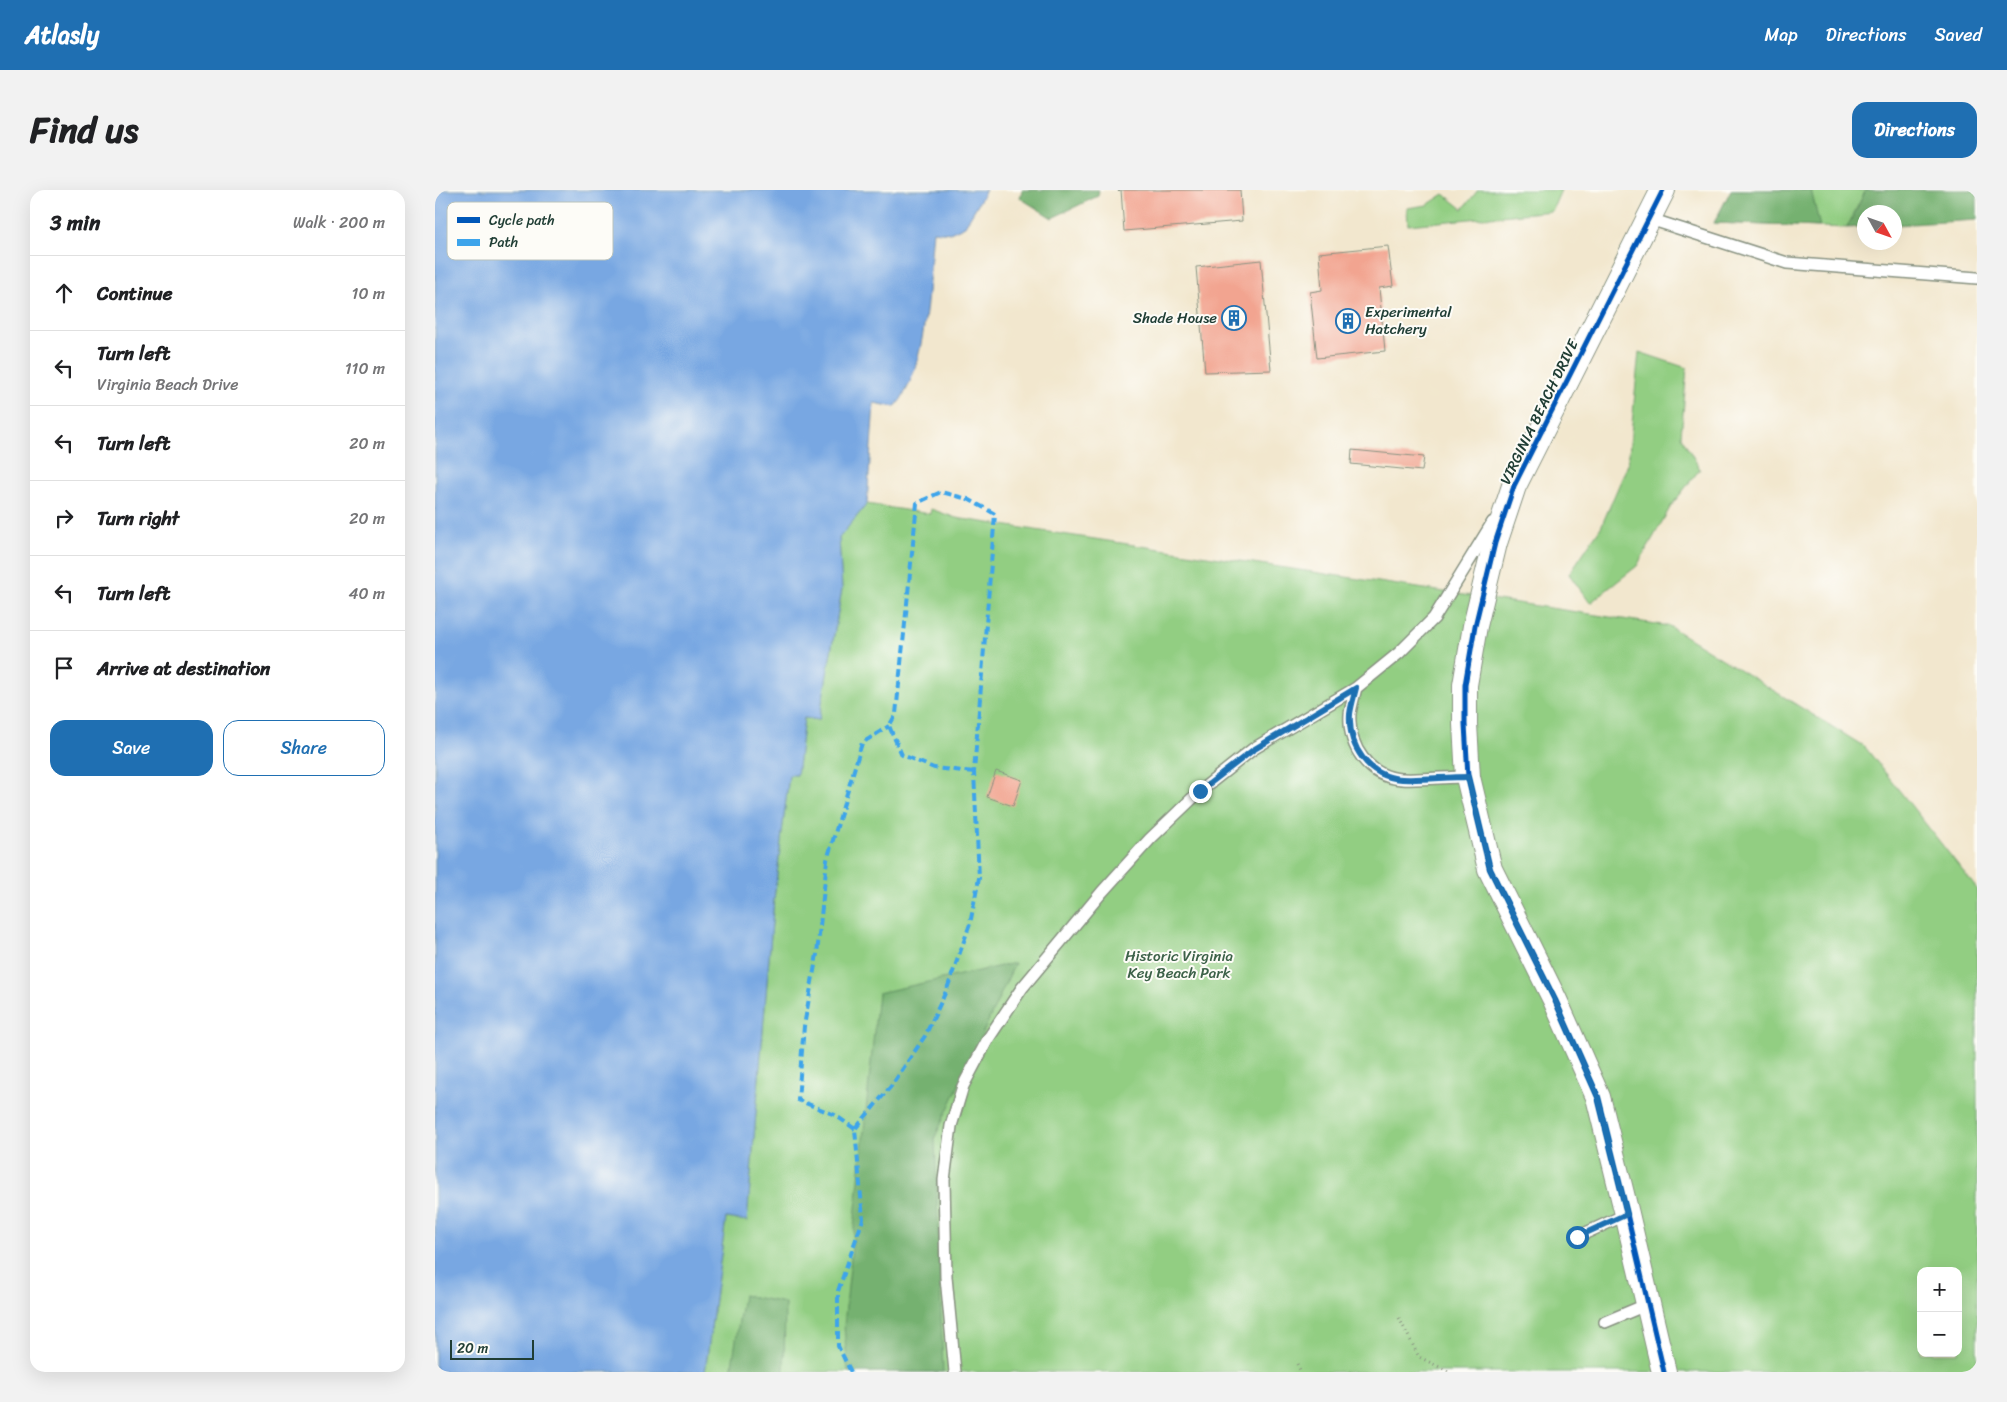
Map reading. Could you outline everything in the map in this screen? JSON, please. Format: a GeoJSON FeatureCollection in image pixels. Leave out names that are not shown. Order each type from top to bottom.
{"type":"FeatureCollection","features":[{"type":"Feature","properties":{"kind":"street","name":"VIRGINIA BEACH DRIVE"},"geometry":{"type":"LineString","coordinates":[[1663,190],[1514,486],[1495,543],[1473,634],[1465,685],[1468,777],[1490,869],[1555,1000],[1598,1097],[1663,1372]]}},
{"type":"Feature","properties":{"kind":"lane"},"geometry":{"type":"LineString","coordinates":[[1650,219],[1787,263],[1977,278]]}},
{"type":"Feature","properties":{"kind":"lane"},"geometry":{"type":"LineString","coordinates":[[955,1372],[946,1277],[944,1180],[951,1126],[963,1086],[988,1039],[1022,988],[1102,892],[1150,839],[1200,791],[1253,750],[1356,688],[1399,653],[1435,618],[1514,486]]}},
{"type":"Feature","properties":{"kind":"lane"},"geometry":{"type":"LineString","coordinates":[[1356,688],[1350,714],[1351,738],[1362,759],[1378,773],[1401,779],[1468,777]]}},
{"type":"Feature","properties":{"kind":"lane"},"geometry":{"type":"LineString","coordinates":[[1577,1237],[1627,1214]]}},
{"type":"Feature","properties":{"kind":"lane"},"geometry":{"type":"LineString","coordinates":[[1605,1322],[1648,1304]]}},
{"type":"Feature","properties":{"kind":"path"},"geometry":{"type":"LineString","coordinates":[[1399,1318],[1419,1357],[1449,1372]]}},
{"type":"Feature","properties":{"kind":"path"},"geometry":{"type":"LineString","coordinates":[[1297,1364],[1301,1372]]}},
{"type":"Feature","properties":{"kind":"green space"},"geometry":{"type":"Polygon","coordinates":[[[1022,190],[1099,190],[1098,196],[1052,218],[1020,198],[1022,190]]]}},
{"type":"Feature","properties":{"kind":"green space"},"geometry":{"type":"Polygon","coordinates":[[[1478,190],[1561,190],[1552,211],[1408,225],[1407,208],[1427,205],[1444,194],[1463,209],[1478,190]]]}},
{"type":"Feature","properties":{"kind":"green space"},"geometry":{"type":"Polygon","coordinates":[[[1731,190],[1866,190],[1847,228],[1714,223],[1731,190]]]}},
{"type":"Feature","properties":{"kind":"green space"},"geometry":{"type":"Polygon","coordinates":[[[1731,190],[1811,190],[1820,227],[1714,223],[1731,190]]]}},
{"type":"Feature","properties":{"kind":"green space"},"geometry":{"type":"Polygon","coordinates":[[[1866,190],[1977,190],[1977,220],[1902,225],[1902,205],[1858,205],[1866,190]]]}},
{"type":"Feature","properties":{"kind":"green space"},"geometry":{"type":"Polygon","coordinates":[[[1857,208],[1857,227],[1847,228],[1857,208]]]}},
{"type":"Feature","properties":{"kind":"green space"},"geometry":{"type":"Polygon","coordinates":[[[1639,352],[1687,368],[1681,436],[1700,469],[1671,506],[1637,566],[1590,603],[1569,574],[1601,527],[1628,464],[1639,352]]]}},
{"type":"Feature","properties":{"kind":"green space","name":"Historic Virginia Key Beach Park"},"geometry":{"type":"Polygon","coordinates":[[[867,504],[930,514],[931,509],[956,518],[1669,626],[1865,747],[1977,889],[1977,1372],[705,1372],[726,1218],[747,1220],[774,899],[789,774],[797,775],[804,718],[819,720],[842,589],[839,538],[867,504]]]}},
{"type":"Feature","properties":{"kind":"green space"},"geometry":{"type":"Polygon","coordinates":[[[1015,963],[935,1137],[943,1372],[848,1372],[844,1326],[878,993],[1015,963]]]}},
{"type":"Feature","properties":{"kind":"green space"},"geometry":{"type":"Polygon","coordinates":[[[743,1295],[785,1303],[784,1372],[731,1372],[743,1295]]]}},
{"type":"Feature","properties":{"kind":"water"},"geometry":{"type":"Polygon","coordinates":[[[435,190],[986,190],[965,226],[950,233],[933,231],[924,324],[914,371],[906,391],[895,407],[874,403],[867,504],[839,538],[842,589],[819,720],[804,718],[797,775],[789,775],[774,899],[747,1221],[726,1218],[705,1372],[435,1372],[435,190]]]}},
{"type":"Feature","properties":{"kind":"building"},"geometry":{"type":"Polygon","coordinates":[[[1121,190],[1240,190],[1242,221],[1124,231],[1121,190]]]}},
{"type":"Feature","properties":{"kind":"building","name":"Experimental Hatchery"},"geometry":{"type":"Polygon","coordinates":[[[1388,246],[1393,286],[1379,288],[1385,351],[1317,358],[1310,292],[1322,290],[1319,253],[1388,246]]]}},
{"type":"Feature","properties":{"kind":"building","name":"Shade House"},"geometry":{"type":"Polygon","coordinates":[[[1261,260],[1271,370],[1205,372],[1196,267],[1261,260]]]}},
{"type":"Feature","properties":{"kind":"building"},"geometry":{"type":"Polygon","coordinates":[[[1352,450],[1424,457],[1422,471],[1351,464],[1352,450]]]}},
{"type":"Feature","properties":{"kind":"building"},"geometry":{"type":"Polygon","coordinates":[[[996,771],[1022,780],[1013,806],[987,797],[996,771]]]}},
{"type":"Feature","properties":{"kind":"marked path"},"geometry":{"type":"LineString","coordinates":[[851,1372],[838,1346],[838,1291],[863,1219],[855,1129],[892,1085],[925,1036],[947,989],[970,924],[979,878],[974,772],[995,514],[968,499],[941,492],[917,503],[896,714],[889,726],[902,755],[934,768],[974,772]]}},
{"type":"Feature","properties":{"kind":"marked path"},"geometry":{"type":"LineString","coordinates":[[855,1129],[835,1115],[798,1100],[804,1026],[817,954],[827,860],[862,743],[889,726]]}},
{"type":"Feature","properties":{"kind":"cycle path"},"geometry":{"type":"LineString","coordinates":[[1663,190],[1514,486],[1495,543],[1475,626],[1465,685],[1465,724],[1468,777],[1490,869],[1555,1000],[1598,1097],[1664,1372]]}},
{"type":"Feature","properties":{"kind":"place","name":"Shade House"},"geometry":{"type":"Point","coordinates":[1234,318]}},
{"type":"Feature","properties":{"kind":"place","name":"Experimental Hatchery"},"geometry":{"type":"Point","coordinates":[1348,321]}},
{"type":"Feature","properties":{"kind":"route"},"geometry":{"type":"LineString","coordinates":[[1200,791],[1253,750],[1356,688],[1350,714],[1351,738],[1362,759],[1378,773],[1401,779],[1468,777],[1490,869],[1555,1000],[1598,1097],[1627,1214],[1577,1237]]}}]}
